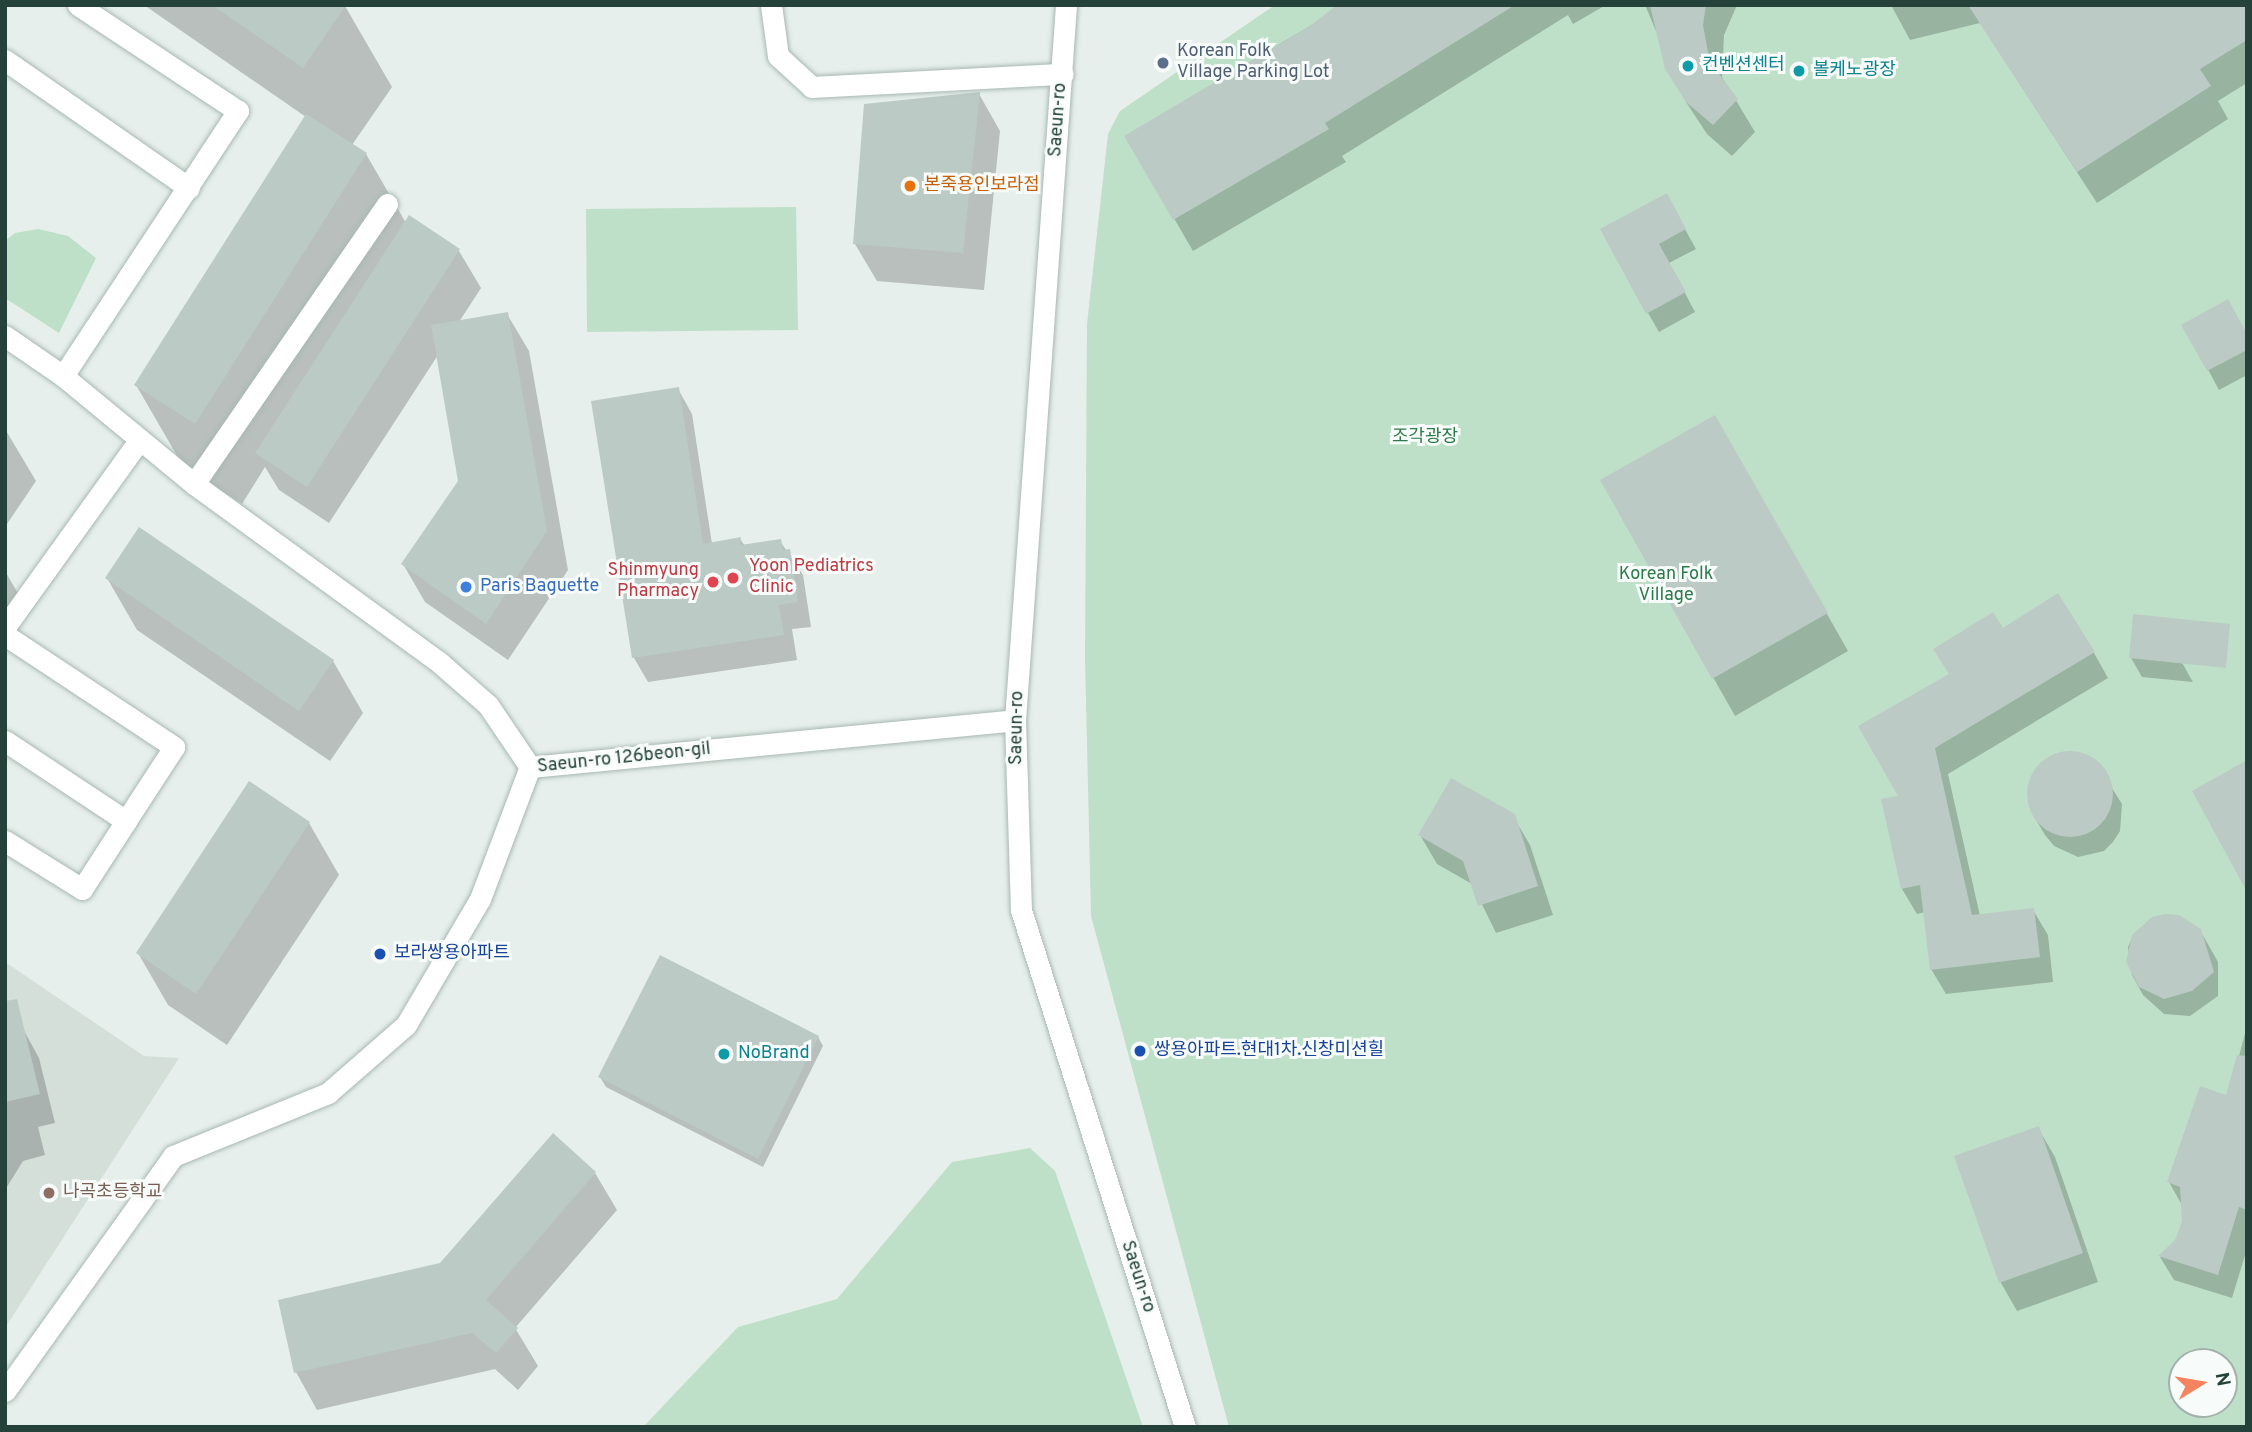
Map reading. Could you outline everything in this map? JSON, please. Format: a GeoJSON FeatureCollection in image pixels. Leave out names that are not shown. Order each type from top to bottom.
{"type":"FeatureCollection","features":[{"type":"Feature","properties":{"kind":"street"},"geometry":{"type":"LineString","coordinates":[[63,376],[238,111],[78,5]]}},
{"type":"Feature","properties":{"kind":"street"},"geometry":{"type":"LineString","coordinates":[[771,5],[778,56],[813,87],[1063,74]]}},
{"type":"Feature","properties":{"kind":"street","name":"Saeun-ro"},"geometry":{"type":"LineString","coordinates":[[1066,5],[1015,720],[1021,910],[1185,1427]]}},
{"type":"Feature","properties":{"kind":"street"},"geometry":{"type":"LineString","coordinates":[[5,60],[189,188]]}},
{"type":"Feature","properties":{"kind":"street"},"geometry":{"type":"LineString","coordinates":[[194,484],[387,204]]}},
{"type":"Feature","properties":{"kind":"street"},"geometry":{"type":"LineString","coordinates":[[5,336],[63,376],[194,484],[440,663],[488,705],[530,767]]}},
{"type":"Feature","properties":{"kind":"street"},"geometry":{"type":"LineString","coordinates":[[5,627],[140,439]]}},
{"type":"Feature","properties":{"kind":"street"},"geometry":{"type":"LineString","coordinates":[[5,635],[174,747],[82,889],[5,841]]}},
{"type":"Feature","properties":{"kind":"street","name":"Saeun-ro 126beon-gil"},"geometry":{"type":"LineString","coordinates":[[5,1391],[173,1156],[328,1093],[406,1025],[480,899],[530,767],[1015,720]]}},
{"type":"Feature","properties":{"kind":"street"},"geometry":{"type":"LineString","coordinates":[[5,741],[126,821]]}},
{"type":"Feature","properties":{"kind":"shaded area","name":"나곡초등학교"},"geometry":{"type":"Polygon","coordinates":[[[5,962],[144,1056],[179,1058],[5,1328],[5,962]]]}},
{"type":"Feature","properties":{"kind":"green space","name":"Korean Folk Village"},"geometry":{"type":"Polygon","coordinates":[[[1275,5],[2247,5],[2247,1427],[1229,1427],[1091,916],[1085,658],[1087,324],[1108,134],[1120,111],[1275,5]]]}},
{"type":"Feature","properties":{"kind":"green space"},"geometry":{"type":"Polygon","coordinates":[[[796,207],[798,330],[587,332],[586,209],[796,207]]]}},
{"type":"Feature","properties":{"kind":"green space"},"geometry":{"type":"Polygon","coordinates":[[[38,229],[68,236],[96,258],[59,333],[5,298],[5,241],[15,233],[38,229]]]}},
{"type":"Feature","properties":{"kind":"green space"},"geometry":{"type":"Polygon","coordinates":[[[1030,1148],[1055,1171],[1143,1427],[643,1427],[738,1327],[837,1299],[952,1162],[1030,1148]]]}},
{"type":"Feature","properties":{"kind":"building"},"geometry":{"type":"Polygon","coordinates":[[[212,5],[346,5],[303,68],[212,5]]]}},
{"type":"Feature","properties":{"kind":"building"},"geometry":{"type":"Polygon","coordinates":[[[1337,5],[1515,5],[1325,123],[1329,129],[1173,220],[1124,136],[1310,26],[1337,5]]]}},
{"type":"Feature","properties":{"kind":"building","name":"컨벤션센터"},"geometry":{"type":"Polygon","coordinates":[[[1650,5],[1706,5],[1703,25],[1710,62],[1738,99],[1713,125],[1686,102],[1665,69],[1650,5]]]}},
{"type":"Feature","properties":{"kind":"building"},"geometry":{"type":"Polygon","coordinates":[[[1968,5],[2247,5],[2247,40],[2200,69],[2211,86],[2077,172],[1968,5]]]}},
{"type":"Feature","properties":{"kind":"building"},"geometry":{"type":"Polygon","coordinates":[[[980,92],[963,253],[853,244],[864,104],[980,92]]]}},
{"type":"Feature","properties":{"kind":"building"},"geometry":{"type":"Polygon","coordinates":[[[306,114],[367,153],[195,424],[134,385],[306,114]]]}},
{"type":"Feature","properties":{"kind":"building"},"geometry":{"type":"Polygon","coordinates":[[[1667,193],[1686,229],[1659,244],[1686,292],[1646,314],[1600,229],[1667,193]]]}},
{"type":"Feature","properties":{"kind":"building"},"geometry":{"type":"Polygon","coordinates":[[[409,215],[460,249],[307,487],[255,453],[409,215]]]}},
{"type":"Feature","properties":{"kind":"building"},"geometry":{"type":"Polygon","coordinates":[[[2228,299],[2247,334],[2247,350],[2207,371],[2181,325],[2228,299]]]}},
{"type":"Feature","properties":{"kind":"building"},"geometry":{"type":"Polygon","coordinates":[[[508,312],[547,531],[486,624],[401,564],[458,481],[431,325],[508,312]]]}},
{"type":"Feature","properties":{"kind":"building"},"geometry":{"type":"Polygon","coordinates":[[[679,387],[703,544],[741,537],[740,545],[781,539],[783,550],[790,549],[798,602],[779,605],[784,635],[632,658],[591,401],[679,387]]]}},
{"type":"Feature","properties":{"kind":"building"},"geometry":{"type":"Polygon","coordinates":[[[1715,415],[1828,613],[1712,679],[1600,480],[1715,415]]]}},
{"type":"Feature","properties":{"kind":"building"},"geometry":{"type":"Polygon","coordinates":[[[139,527],[334,660],[299,711],[105,578],[139,527]]]}},
{"type":"Feature","properties":{"kind":"building"},"geometry":{"type":"Polygon","coordinates":[[[2058,593],[2095,652],[1935,748],[1972,915],[2034,908],[2040,957],[1930,970],[1920,885],[1901,889],[1881,799],[1898,796],[1858,726],[1949,674],[1933,649],[1993,612],[2003,628],[2058,593]]]}},
{"type":"Feature","properties":{"kind":"building"},"geometry":{"type":"Polygon","coordinates":[[[2133,614],[2230,624],[2226,668],[2129,658],[2133,614]]]}},
{"type":"Feature","properties":{"kind":"building"},"geometry":{"type":"Polygon","coordinates":[[[2070,751],[2087,754],[2106,770],[2113,794],[2110,811],[2094,830],[2070,837],[2053,834],[2034,818],[2027,794],[2030,777],[2046,758],[2070,751]]]}},
{"type":"Feature","properties":{"kind":"building"},"geometry":{"type":"Polygon","coordinates":[[[2247,760],[2247,892],[2192,791],[2247,760]]]}},
{"type":"Feature","properties":{"kind":"building"},"geometry":{"type":"Polygon","coordinates":[[[1451,778],[1515,814],[1538,886],[1478,906],[1463,861],[1418,835],[1451,778]]]}},
{"type":"Feature","properties":{"kind":"building"},"geometry":{"type":"Polygon","coordinates":[[[249,781],[310,822],[196,994],[136,953],[249,781]]]}},
{"type":"Feature","properties":{"kind":"building"},"geometry":{"type":"Polygon","coordinates":[[[2179,915],[2201,929],[2214,972],[2192,991],[2164,999],[2139,987],[2126,962],[2132,935],[2152,917],[2179,915]]]}},
{"type":"Feature","properties":{"kind":"building","name":"NoBrand"},"geometry":{"type":"Polygon","coordinates":[[[660,955],[819,1036],[758,1159],[598,1077],[660,955]]]}},
{"type":"Feature","properties":{"kind":"building"},"geometry":{"type":"Polygon","coordinates":[[[17,999],[40,1094],[5,1102],[5,1001],[17,999]]]}},
{"type":"Feature","properties":{"kind":"building"},"geometry":{"type":"Polygon","coordinates":[[[2237,1055],[2247,1056],[2247,1210],[2239,1207],[2218,1275],[2158,1256],[2175,1240],[2182,1221],[2180,1187],[2167,1182],[2200,1086],[2226,1095],[2237,1055]]]}},
{"type":"Feature","properties":{"kind":"building"},"geometry":{"type":"Polygon","coordinates":[[[2039,1126],[2083,1253],[1999,1283],[1954,1156],[2039,1126]]]}},
{"type":"Feature","properties":{"kind":"building"},"geometry":{"type":"Polygon","coordinates":[[[553,1133],[596,1172],[486,1300],[518,1328],[496,1353],[472,1333],[294,1373],[278,1300],[440,1263],[553,1133]]]}},
{"type":"Feature","properties":{"kind":"place","name":"Korean Folk Village Parking Lot"},"geometry":{"type":"Point","coordinates":[1163,63]}},
{"type":"Feature","properties":{"kind":"place","name":"컨벤션센터"},"geometry":{"type":"Point","coordinates":[1688,66]}},
{"type":"Feature","properties":{"kind":"place","name":"볼케노광장"},"geometry":{"type":"Point","coordinates":[1799,71]}},
{"type":"Feature","properties":{"kind":"place","name":"본죽용인보라점"},"geometry":{"type":"Point","coordinates":[910,186]}},
{"type":"Feature","properties":{"kind":"place","name":"Yoon Pediatrics Clinic"},"geometry":{"type":"Point","coordinates":[733,578]}},
{"type":"Feature","properties":{"kind":"place","name":"Shinmyung Pharmacy"},"geometry":{"type":"Point","coordinates":[713,582]}},
{"type":"Feature","properties":{"kind":"place","name":"Paris Baguette"},"geometry":{"type":"Point","coordinates":[466,587]}},
{"type":"Feature","properties":{"kind":"place","name":"보라쌍용아파트"},"geometry":{"type":"Point","coordinates":[380,954]}},
{"type":"Feature","properties":{"kind":"place","name":"쌍용아파트.현대1차.신창미션힐"},"geometry":{"type":"Point","coordinates":[1140,1051]}},
{"type":"Feature","properties":{"kind":"place","name":"NoBrand"},"geometry":{"type":"Point","coordinates":[724,1054]}},
{"type":"Feature","properties":{"kind":"place","name":"나곡초등학교"},"geometry":{"type":"Point","coordinates":[49,1193]}},
{"type":"Feature","properties":{"kind":"park label","name":"조각광장"},"geometry":{"type":"Point","coordinates":[1425,438]}}]}
